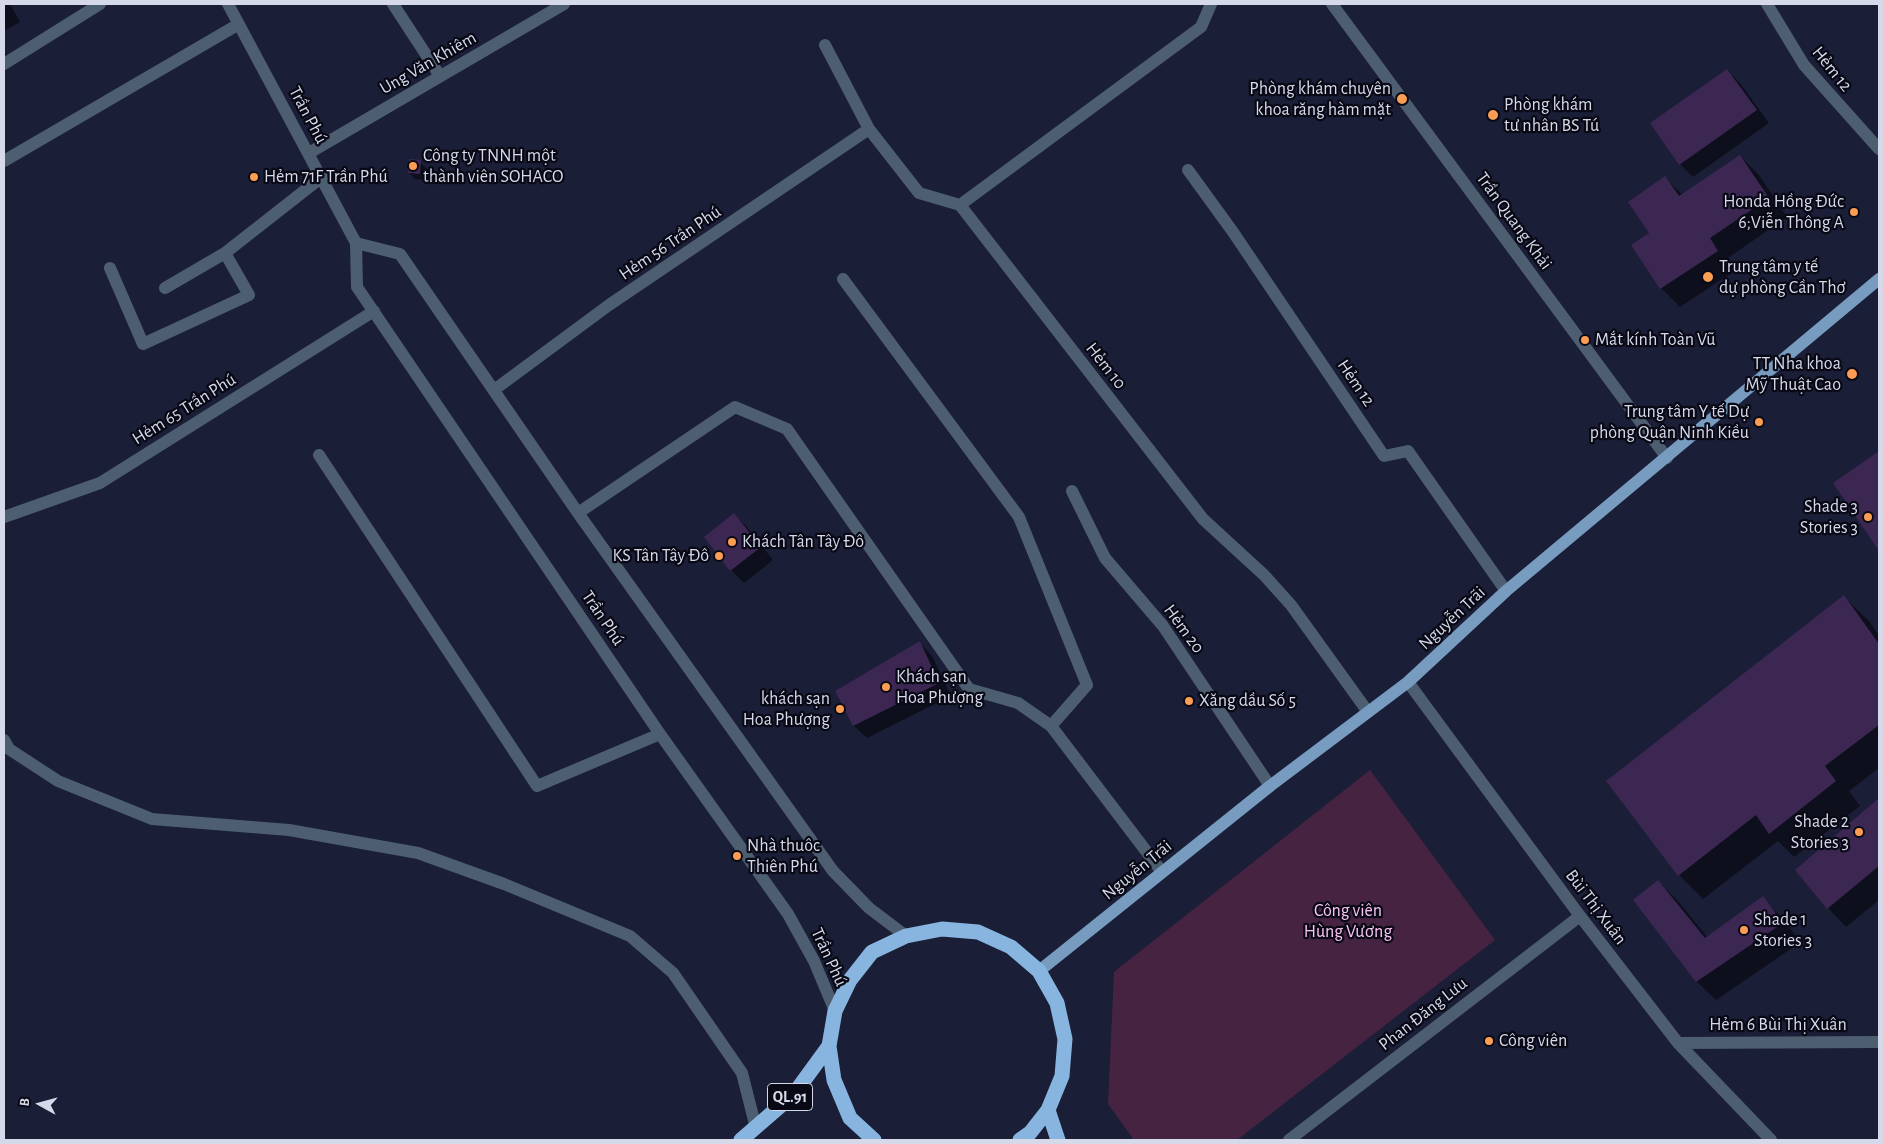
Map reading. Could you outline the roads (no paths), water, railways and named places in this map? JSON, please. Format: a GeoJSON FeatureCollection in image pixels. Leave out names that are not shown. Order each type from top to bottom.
{"type":"FeatureCollection","features":[{"type":"Feature","properties":{"kind":"highway"},"geometry":{"type":"LineString","coordinates":[[868,1139],[850,1118],[834,1080],[829,1046],[835,1011],[850,980],[872,952],[906,936],[942,929],[978,932],[1011,947],[1039,971],[1057,1003],[1065,1040],[1062,1076],[1048,1110],[1030,1133],[1020,1140]]}},
{"type":"Feature","properties":{"kind":"highway","name":"QL.91"},"geometry":{"type":"LineString","coordinates":[[741,1140],[794,1094],[829,1046]]}},
{"type":"Feature","properties":{"kind":"highway"},"geometry":{"type":"LineString","coordinates":[[1048,1110],[1058,1140]]}},
{"type":"Feature","properties":{"kind":"main road","name":"Nguyễn Trãi"},"geometry":{"type":"LineString","coordinates":[[1039,971],[1270,786],[1408,682],[1506,591],[1879,279]]}},
{"type":"Feature","properties":{"kind":"street"},"geometry":{"type":"LineString","coordinates":[[4,64],[100,4]]}},
{"type":"Feature","properties":{"kind":"street","name":"Trần Phú"},"geometry":{"type":"LineString","coordinates":[[228,4],[356,243],[356,287],[660,734],[788,914],[814,961],[835,1011]]}},
{"type":"Feature","properties":{"kind":"street"},"geometry":{"type":"LineString","coordinates":[[393,4],[440,76]]}},
{"type":"Feature","properties":{"kind":"street","name":"Ung Văn Khiêm"},"geometry":{"type":"LineString","coordinates":[[309,153],[564,4]]}},
{"type":"Feature","properties":{"kind":"street"},"geometry":{"type":"LineString","coordinates":[[825,44],[869,129],[919,193],[960,205],[1200,27],[1211,4]]}},
{"type":"Feature","properties":{"kind":"street","name":"Trần Quang Khải"},"geometry":{"type":"LineString","coordinates":[[1332,4],[1667,458]]}},
{"type":"Feature","properties":{"kind":"street","name":"Hẻm 12"},"geometry":{"type":"LineString","coordinates":[[1767,4],[1804,65],[1879,149]]}},
{"type":"Feature","properties":{"kind":"street"},"geometry":{"type":"LineString","coordinates":[[4,162],[239,24]]}},
{"type":"Feature","properties":{"kind":"street","name":"Hẻm 56 Trần Phú"},"geometry":{"type":"LineString","coordinates":[[494,390],[609,306],[869,129]]}},
{"type":"Feature","properties":{"kind":"street","name":"Hẻm 12"},"geometry":{"type":"LineString","coordinates":[[1188,170],[1384,456],[1408,451],[1506,591]]}},
{"type":"Feature","properties":{"kind":"street"},"geometry":{"type":"LineString","coordinates":[[165,288],[225,253],[322,178]]}},
{"type":"Feature","properties":{"kind":"street","name":"Hẻm 10"},"geometry":{"type":"LineString","coordinates":[[960,205],[1203,519],[1264,575],[1291,604],[1368,712]]}},
{"type":"Feature","properties":{"kind":"street"},"geometry":{"type":"LineString","coordinates":[[356,243],[400,254],[578,513],[833,871],[868,908],[906,936]]}},
{"type":"Feature","properties":{"kind":"street"},"geometry":{"type":"LineString","coordinates":[[110,268],[143,344],[249,295],[225,253]]}},
{"type":"Feature","properties":{"kind":"street"},"geometry":{"type":"LineString","coordinates":[[843,279],[1019,518],[1087,685],[1051,726]]}},
{"type":"Feature","properties":{"kind":"street","name":"Hẻm 65 Trần Phú"},"geometry":{"type":"LineString","coordinates":[[4,517],[100,483],[374,311]]}},
{"type":"Feature","properties":{"kind":"street"},"geometry":{"type":"LineString","coordinates":[[578,513],[735,407],[787,429],[969,689],[1018,703],[1051,726],[1162,872]]}},
{"type":"Feature","properties":{"kind":"street"},"geometry":{"type":"LineString","coordinates":[[320,455],[537,786],[660,734]]}},
{"type":"Feature","properties":{"kind":"street","name":"Hẻm 20"},"geometry":{"type":"LineString","coordinates":[[1072,492],[1105,558],[1162,626],[1270,786]]}},
{"type":"Feature","properties":{"kind":"street","name":"Bùi Thị Xuân"},"geometry":{"type":"LineString","coordinates":[[1408,682],[1580,916],[1678,1042],[1771,1140]]}},
{"type":"Feature","properties":{"kind":"street"},"geometry":{"type":"LineString","coordinates":[[4,740],[9,749],[58,781],[152,819],[289,830],[418,853],[504,884],[630,936],[674,973],[742,1073],[756,1128]]}},
{"type":"Feature","properties":{"kind":"street","name":"Phan Đăng Lưu"},"geometry":{"type":"LineString","coordinates":[[1289,1140],[1580,916]]}},
{"type":"Feature","properties":{"kind":"street","name":"Hẻm 6 Bùi Thị Xuân"},"geometry":{"type":"LineString","coordinates":[[1678,1042],[1879,1042]]}},
{"type":"Feature","properties":{"kind":"place","name":"Phòng khám chuyên khoa răng hàm mặt"},"geometry":{"type":"Point","coordinates":[1402,99]}},
{"type":"Feature","properties":{"kind":"place","name":"Phòng khám tư nhân BS Tú"},"geometry":{"type":"Point","coordinates":[1493,115]}},
{"type":"Feature","properties":{"kind":"place","name":"Công ty TNNH một thành viên SOHACO"},"geometry":{"type":"Point","coordinates":[413,166]}},
{"type":"Feature","properties":{"kind":"place","name":"Hẻm 71F Trần Phú"},"geometry":{"type":"Point","coordinates":[254,177]}},
{"type":"Feature","properties":{"kind":"place","name":"Honda Hồng Đức 6;Viễn Thông A"},"geometry":{"type":"Point","coordinates":[1854,212]}},
{"type":"Feature","properties":{"kind":"place","name":"Trung tâm y tế dự phòng Cần Thơ"},"geometry":{"type":"Point","coordinates":[1708,277]}},
{"type":"Feature","properties":{"kind":"place","name":"Mắt kính Toàn Vũ"},"geometry":{"type":"Point","coordinates":[1585,340]}},
{"type":"Feature","properties":{"kind":"place","name":"TT Nha khoa Mỹ Thuật Cao"},"geometry":{"type":"Point","coordinates":[1852,374]}},
{"type":"Feature","properties":{"kind":"place","name":"Trung tâm Y tế Dự phòng Quận Ninh Kiều"},"geometry":{"type":"Point","coordinates":[1759,422]}},
{"type":"Feature","properties":{"kind":"place","name":"Shade 3 Stories 3"},"geometry":{"type":"Point","coordinates":[1868,517]}},
{"type":"Feature","properties":{"kind":"place","name":"Khách Tân Tây Đô"},"geometry":{"type":"Point","coordinates":[732,542]}},
{"type":"Feature","properties":{"kind":"place","name":"KS Tân Tây Đô"},"geometry":{"type":"Point","coordinates":[719,556]}},
{"type":"Feature","properties":{"kind":"place","name":"Khách sạn Hoa Phượng"},"geometry":{"type":"Point","coordinates":[886,687]}},
{"type":"Feature","properties":{"kind":"place","name":"Xăng dầu Số 5"},"geometry":{"type":"Point","coordinates":[1189,701]}},
{"type":"Feature","properties":{"kind":"place","name":"khách sạn Hoa Phượng"},"geometry":{"type":"Point","coordinates":[840,709]}},
{"type":"Feature","properties":{"kind":"place","name":"Shade 2 Stories 3"},"geometry":{"type":"Point","coordinates":[1859,832]}},
{"type":"Feature","properties":{"kind":"place","name":"Nhà thuôc Thiên Phú"},"geometry":{"type":"Point","coordinates":[737,856]}},
{"type":"Feature","properties":{"kind":"place","name":"Shade 1 Stories 3"},"geometry":{"type":"Point","coordinates":[1744,930]}},
{"type":"Feature","properties":{"kind":"place","name":"Công viên"},"geometry":{"type":"Point","coordinates":[1489,1041]}},
{"type":"Feature","properties":{"kind":"park label","name":"Công viên Hùng Vương"},"geometry":{"type":"Point","coordinates":[1348,921]}}]}
